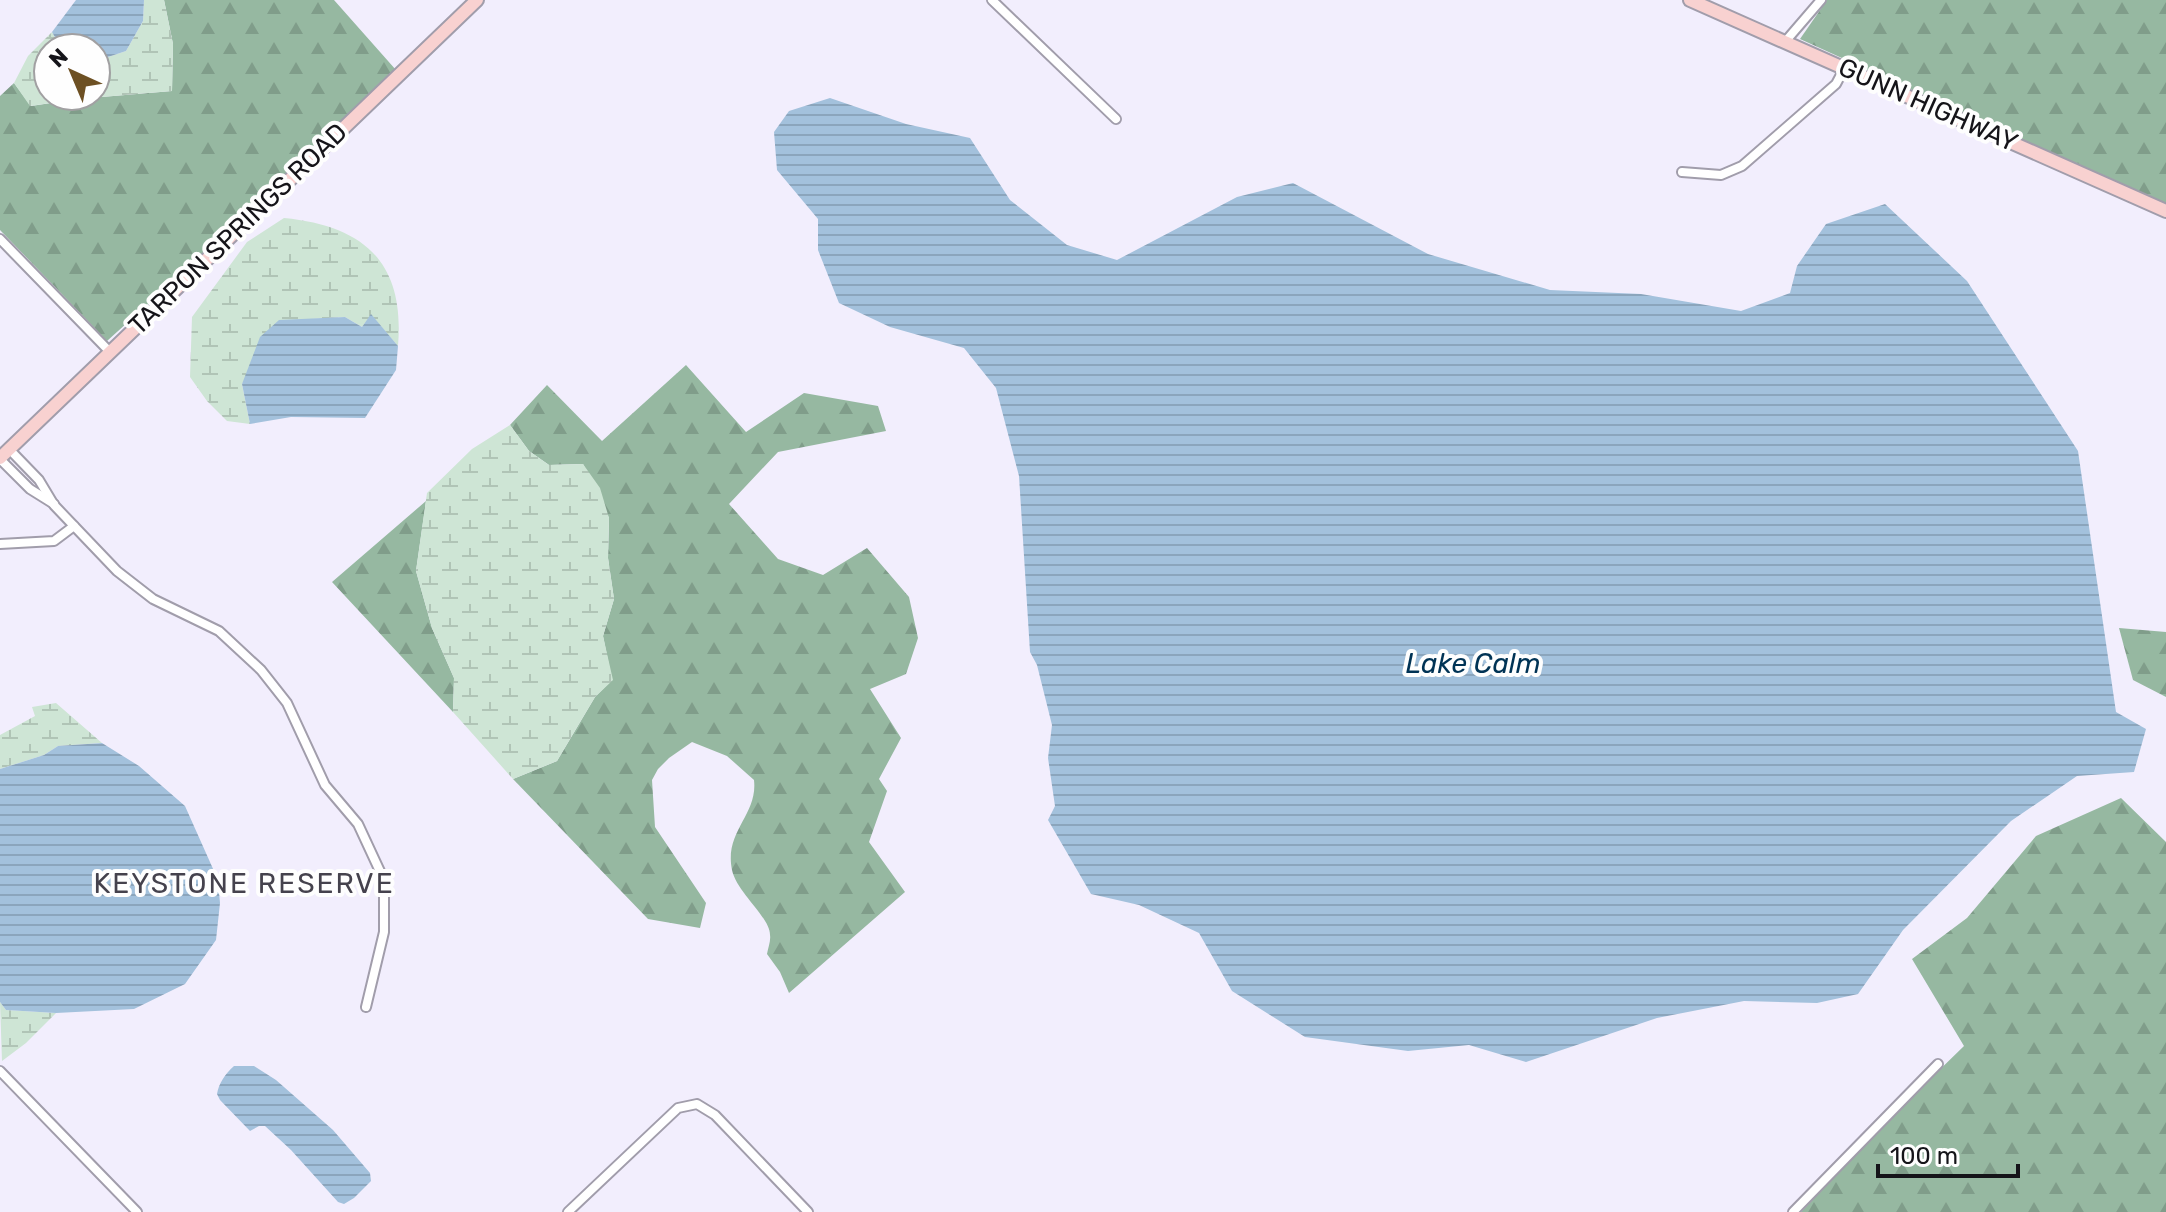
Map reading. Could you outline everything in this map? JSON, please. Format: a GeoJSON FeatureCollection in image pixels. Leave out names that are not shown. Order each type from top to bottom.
{"type":"FeatureCollection","features":[{"type":"Feature","properties":{"kind":"main road","name":"TARPON SPRINGS ROAD"},"geometry":{"type":"LineString","coordinates":[[3,455],[477,0]]}},
{"type":"Feature","properties":{"kind":"main road","name":"GUNN HIGHWAY"},"geometry":{"type":"LineString","coordinates":[[1690,0],[2166,211]]}},
{"type":"Feature","properties":{"kind":"street"},"geometry":{"type":"LineString","coordinates":[[992,0],[1116,119]]}},
{"type":"Feature","properties":{"kind":"street"},"geometry":{"type":"LineString","coordinates":[[1784,43],[1821,0]]}},
{"type":"Feature","properties":{"kind":"street"},"geometry":{"type":"LineString","coordinates":[[1682,172],[1721,175],[1742,166],[1836,84],[1845,67]]}},
{"type":"Feature","properties":{"kind":"street"},"geometry":{"type":"LineString","coordinates":[[0,239],[110,352]]}},
{"type":"Feature","properties":{"kind":"street"},"geometry":{"type":"LineString","coordinates":[[3,455],[39,480],[54,505],[117,571],[142,592],[203,622],[230,640],[261,670],[287,703],[325,785],[358,824],[384,880],[384,932],[366,1007]]}},
{"type":"Feature","properties":{"kind":"street"},"geometry":{"type":"LineString","coordinates":[[3,455],[30,489],[54,505]]}},
{"type":"Feature","properties":{"kind":"street"},"geometry":{"type":"LineString","coordinates":[[30,489],[39,480]]}},
{"type":"Feature","properties":{"kind":"street"},"geometry":{"type":"LineString","coordinates":[[0,544],[54,541],[74,526]]}},
{"type":"Feature","properties":{"kind":"street"},"geometry":{"type":"LineString","coordinates":[[1793,1212],[1938,1064]]}},
{"type":"Feature","properties":{"kind":"street"},"geometry":{"type":"LineString","coordinates":[[0,1071],[137,1212]]}},
{"type":"Feature","properties":{"kind":"street"},"geometry":{"type":"LineString","coordinates":[[568,1212],[678,1108],[697,1104],[715,1115],[808,1212]]}},
{"type":"Feature","properties":{"kind":"green space"},"geometry":{"type":"Polygon","coordinates":[[[144,0],[164,0],[173,44],[172,91],[112,96],[112,56],[126,51],[143,21],[144,0]]]}},
{"type":"Feature","properties":{"kind":"green space"},"geometry":{"type":"Polygon","coordinates":[[[164,0],[334,0],[396,70],[220,239],[107,341],[0,230],[0,96],[14,83],[32,106],[32,112],[112,112],[112,96],[172,91],[173,44],[164,0]]]}},
{"type":"Feature","properties":{"kind":"green space"},"geometry":{"type":"Polygon","coordinates":[[[1827,0],[2166,0],[2166,205],[1800,39],[1827,0]]]}},
{"type":"Feature","properties":{"kind":"green space"},"geometry":{"type":"Polygon","coordinates":[[[32,52],[30,106],[14,83],[32,52]]]}},
{"type":"Feature","properties":{"kind":"green space"},"geometry":{"type":"Polygon","coordinates":[[[284,218],[337,230],[358,240],[374,254],[395,292],[398,346],[371,315],[362,327],[345,317],[279,321],[242,384],[250,424],[227,421],[207,401],[190,377],[192,317],[247,242],[284,218]]]}},
{"type":"Feature","properties":{"kind":"green space"},"geometry":{"type":"Polygon","coordinates":[[[686,365],[746,432],[804,393],[878,406],[886,431],[778,452],[729,504],[778,559],[823,575],[867,548],[909,597],[918,638],[906,674],[870,689],[901,738],[879,779],[887,791],[869,842],[905,892],[789,993],[780,972],[767,954],[769,928],[732,870],[733,844],[751,803],[754,780],[727,756],[692,742],[669,758],[652,780],[655,827],[706,903],[700,928],[648,919],[513,779],[557,761],[595,697],[612,680],[603,636],[614,599],[608,558],[609,518],[583,464],[549,465],[529,451],[510,425],[547,385],[602,441],[686,365]]]}},
{"type":"Feature","properties":{"kind":"green space"},"geometry":{"type":"Polygon","coordinates":[[[510,425],[529,451],[549,465],[583,464],[600,488],[609,518],[608,558],[614,599],[603,636],[613,680],[595,697],[557,761],[513,779],[453,712],[454,678],[432,628],[416,571],[427,493],[472,449],[510,425]]]}},
{"type":"Feature","properties":{"kind":"green space"},"geometry":{"type":"Polygon","coordinates":[[[426,501],[416,571],[432,628],[454,678],[453,712],[332,582],[426,501]]]}},
{"type":"Feature","properties":{"kind":"green space"},"geometry":{"type":"Polygon","coordinates":[[[2119,628],[2166,632],[2166,697],[2133,680],[2119,628]]]}},
{"type":"Feature","properties":{"kind":"green space"},"geometry":{"type":"Polygon","coordinates":[[[56,703],[102,743],[58,746],[44,755],[0,769],[0,735],[35,716],[32,707],[56,703]]]}},
{"type":"Feature","properties":{"kind":"green space"},"geometry":{"type":"Polygon","coordinates":[[[2121,798],[2166,842],[2166,1212],[1801,1212],[1884,1124],[1964,1046],[1912,959],[1967,918],[2036,836],[2121,798]]]}},
{"type":"Feature","properties":{"kind":"green space"},"geometry":{"type":"Polygon","coordinates":[[[0,1002],[6,1010],[56,1013],[26,1043],[2,1061],[0,1002]]]}},
{"type":"Feature","properties":{"kind":"water"},"geometry":{"type":"Polygon","coordinates":[[[76,0],[144,0],[143,21],[126,51],[112,56],[112,32],[52,32],[76,0]]]}},
{"type":"Feature","properties":{"kind":"water","name":"Lake Calm"},"geometry":{"type":"Polygon","coordinates":[[[830,98],[906,124],[970,138],[1010,200],[1067,245],[1117,260],[1237,197],[1293,183],[1428,254],[1550,290],[1641,294],[1741,311],[1790,293],[1797,266],[1826,224],[1885,204],[1967,281],[2078,451],[2116,712],[2146,729],[2134,772],[2077,776],[2011,821],[1903,930],[1858,994],[1817,1003],[1744,1001],[1657,1018],[1526,1062],[1469,1045],[1408,1051],[1305,1037],[1232,991],[1199,933],[1139,905],[1091,894],[1048,820],[1055,806],[1048,758],[1052,725],[1037,665],[1030,652],[1019,476],[996,388],[964,348],[890,327],[839,303],[818,250],[818,219],[777,170],[774,132],[789,111],[830,98]]]}},
{"type":"Feature","properties":{"kind":"water"},"geometry":{"type":"Polygon","coordinates":[[[371,314],[398,346],[396,370],[365,418],[291,417],[250,424],[242,384],[260,337],[279,320],[345,317],[362,327],[371,314]]]}},
{"type":"Feature","properties":{"kind":"water"},"geometry":{"type":"Polygon","coordinates":[[[102,743],[139,766],[185,806],[218,880],[220,903],[216,940],[185,984],[134,1009],[56,1013],[6,1010],[0,1002],[0,769],[44,755],[58,746],[102,743]]]}},
{"type":"Feature","properties":{"kind":"water"},"geometry":{"type":"Polygon","coordinates":[[[234,1066],[254,1066],[276,1080],[333,1130],[370,1173],[371,1181],[354,1198],[344,1204],[338,1202],[265,1126],[250,1131],[217,1094],[223,1079],[234,1066]]]}},
{"type":"Feature","properties":{"kind":"district","name":"KEYSTONE RESERVE"},"geometry":{"type":"Point","coordinates":[244,883]}}]}
